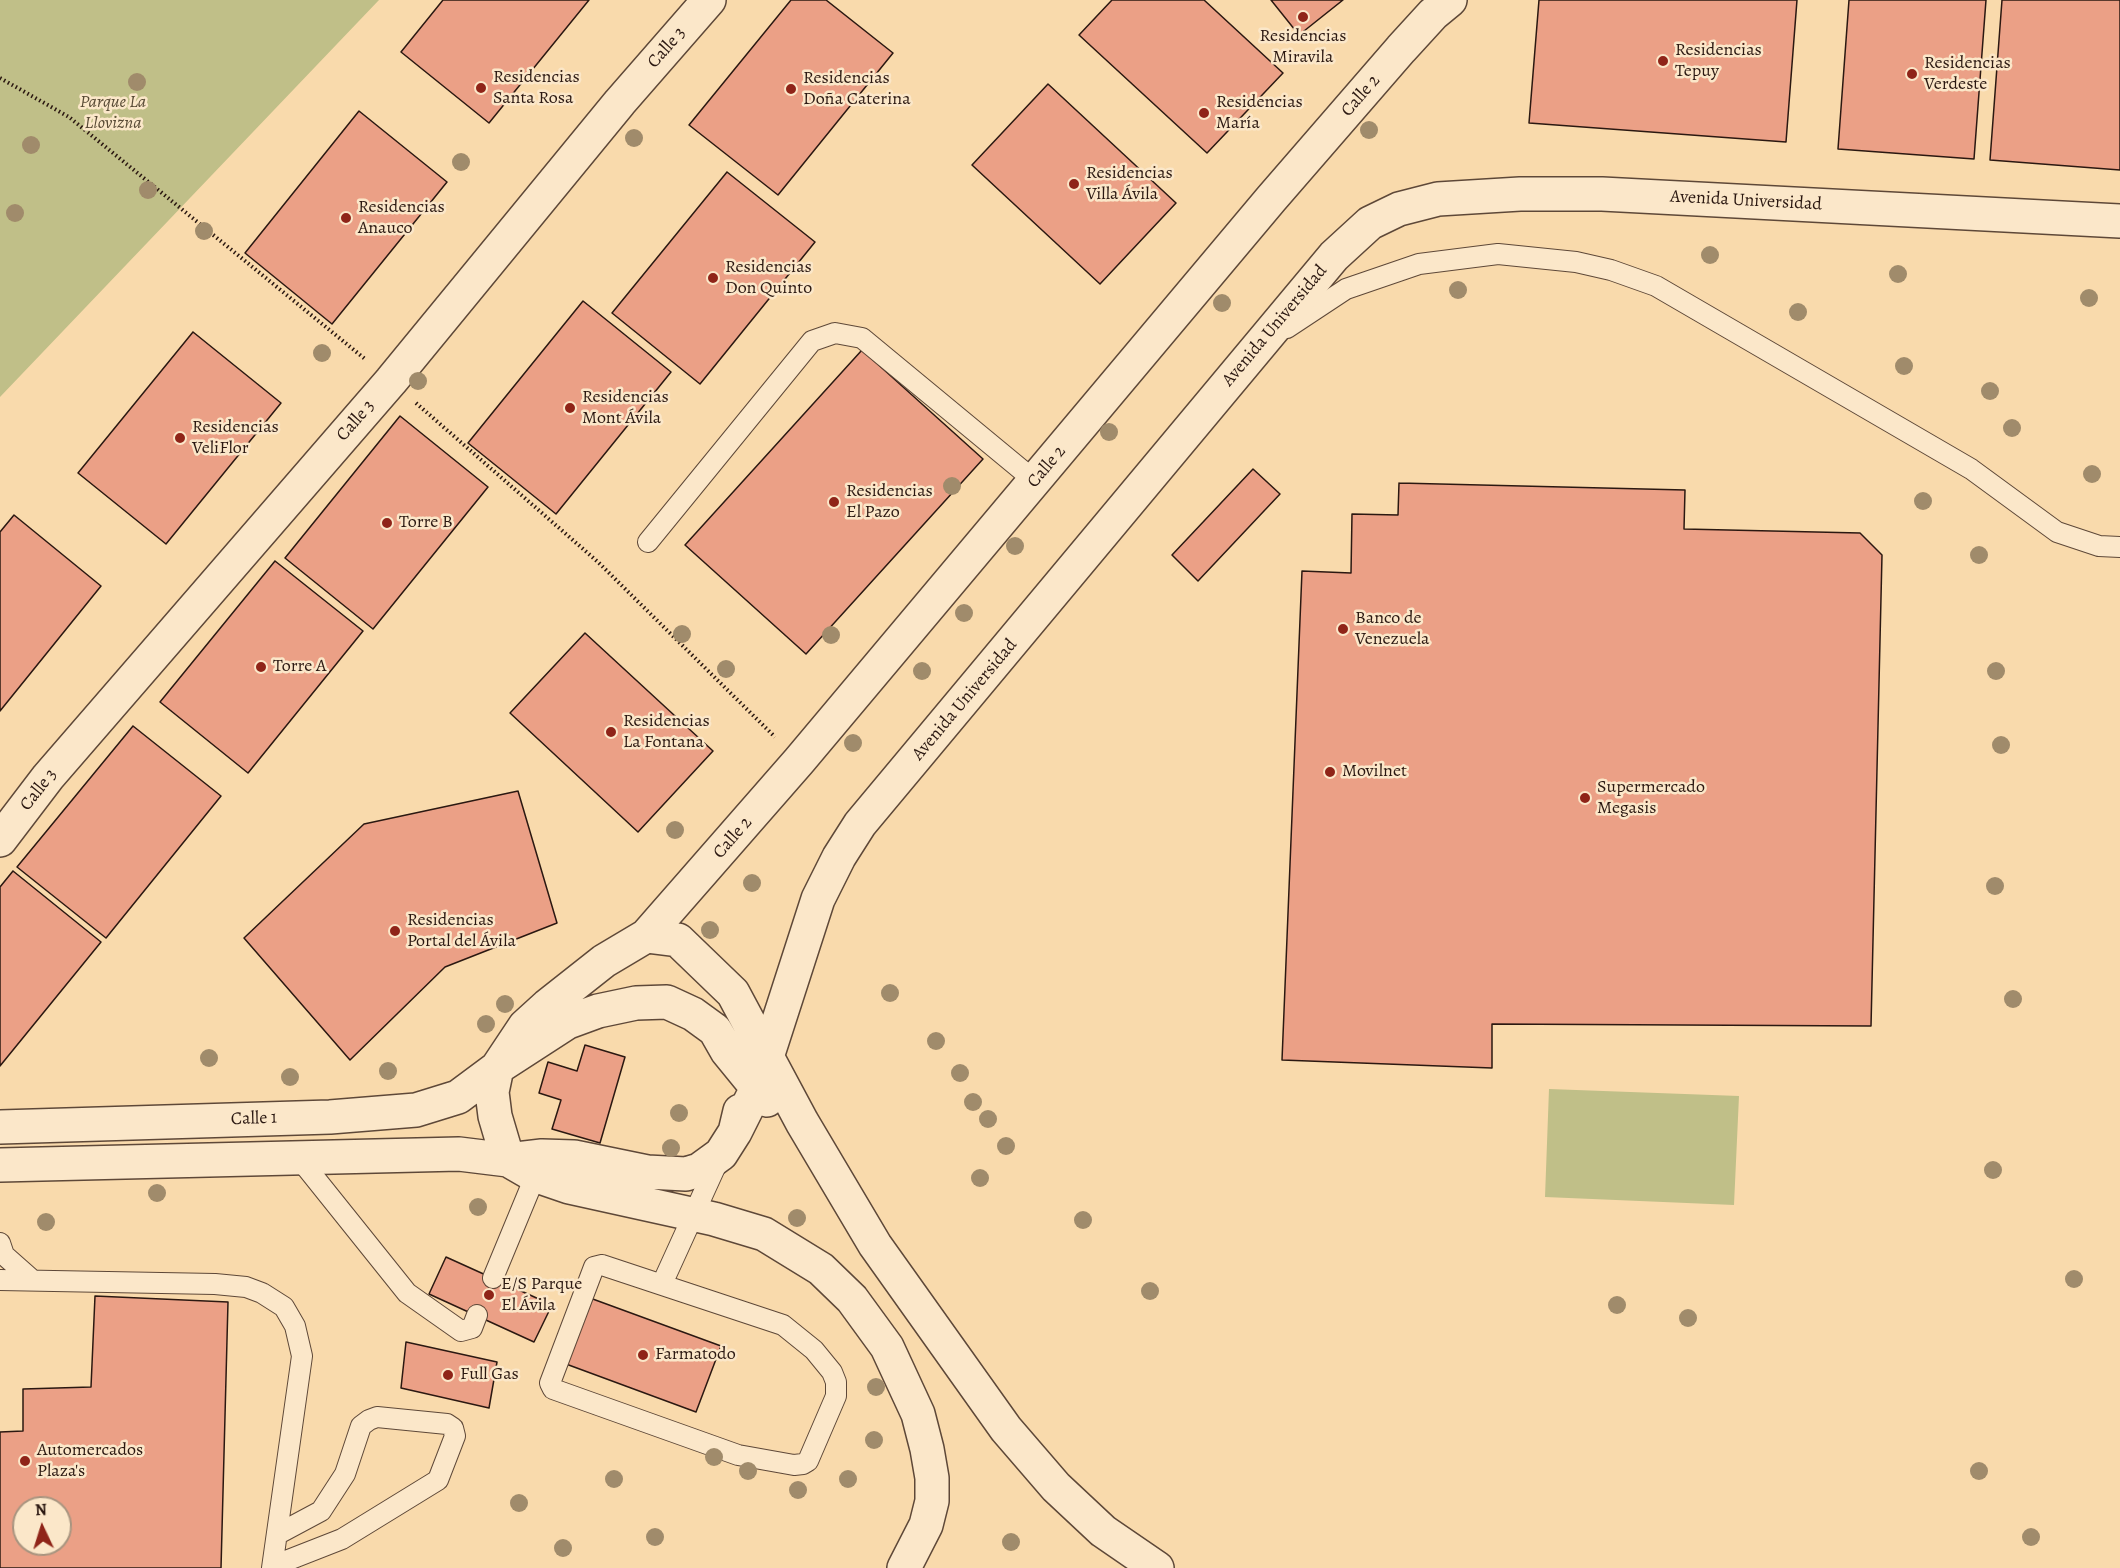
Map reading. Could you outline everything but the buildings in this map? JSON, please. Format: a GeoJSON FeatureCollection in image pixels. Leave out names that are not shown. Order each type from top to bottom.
{"type":"FeatureCollection","features":[{"type":"Feature","properties":{"kind":"street","name":"Calle 3"},"geometry":{"type":"LineString","coordinates":[[0,840],[48,777],[391,381],[620,102],[709,0]]}},
{"type":"Feature","properties":{"kind":"street","name":"Calle 2"},"geometry":{"type":"LineString","coordinates":[[497,1068],[525,1026],[604,961],[645,936],[799,761],[1302,164],[1409,40],[1450,0]]}},
{"type":"Feature","properties":{"kind":"street","name":"Avenida Universidad"},"geometry":{"type":"LineString","coordinates":[[728,1143],[757,1088],[818,899],[839,857],[860,824],[1349,240],[1370,223],[1399,209],[1438,199],[1520,194],[1602,194],[2120,221]]}},
{"type":"Feature","properties":{"kind":"street"},"geometry":{"type":"LineString","coordinates":[[645,936],[678,940],[733,993],[802,1122],[875,1245],[1006,1429],[1056,1487],[1103,1531],[1157,1568]]}},
{"type":"Feature","properties":{"kind":"street","name":"Calle 1"},"geometry":{"type":"LineString","coordinates":[[0,1127],[330,1117],[416,1110],[458,1097],[497,1068],[568,1022],[598,1011],[636,1003],[667,1002],[693,1014],[715,1030],[727,1051]]}},
{"type":"Feature","properties":{"kind":"street"},"geometry":{"type":"LineString","coordinates":[[727,1051],[831,1170]]}},
{"type":"Feature","properties":{"kind":"street"},"geometry":{"type":"LineString","coordinates":[[0,1165],[459,1154],[539,1166],[574,1158],[672,1175],[699,1170],[728,1143],[741,1104],[738,1080],[727,1051]]}},
{"type":"Feature","properties":{"kind":"street"},"geometry":{"type":"LineString","coordinates":[[497,1068],[492,1092],[508,1160]]}},
{"type":"Feature","properties":{"kind":"street"},"geometry":{"type":"LineString","coordinates":[[539,1166],[568,1188],[703,1217],[764,1234],[821,1269],[852,1299],[887,1347],[918,1414],[933,1478],[932,1501],[926,1526],[904,1568]]}},
{"type":"Feature","properties":{"kind":"lane"},"geometry":{"type":"LineString","coordinates":[[1254,352],[1346,289],[1419,264],[1498,254],[1576,262],[1611,270],[1656,286],[1971,469],[2057,532],[2099,546],[2120,547]]}},
{"type":"Feature","properties":{"kind":"lane"},"geometry":{"type":"LineString","coordinates":[[648,543],[812,341],[835,333],[862,338],[1035,481]]}},
{"type":"Feature","properties":{"kind":"lane"},"geometry":{"type":"LineString","coordinates":[[662,1284],[703,1217],[728,1143]]}},
{"type":"Feature","properties":{"kind":"lane"},"geometry":{"type":"LineString","coordinates":[[298,1157],[407,1293],[461,1331],[472,1328],[477,1316]]}},
{"type":"Feature","properties":{"kind":"lane"},"geometry":{"type":"LineString","coordinates":[[493,1278],[539,1166]]}},
{"type":"Feature","properties":{"kind":"lane"},"geometry":{"type":"LineString","coordinates":[[0,1243],[4,1255],[30,1278]]}},
{"type":"Feature","properties":{"kind":"lane"},"geometry":{"type":"LineString","coordinates":[[602,1265],[662,1284],[783,1325],[820,1357],[836,1382],[836,1396],[808,1461],[803,1464],[738,1455],[553,1389],[550,1383],[594,1267],[602,1265]]}},
{"type":"Feature","properties":{"kind":"lane"},"geometry":{"type":"LineString","coordinates":[[0,1280],[30,1278],[246,1287],[262,1293],[284,1307],[295,1326],[302,1356],[272,1567]]}},
{"type":"Feature","properties":{"kind":"lane"},"geometry":{"type":"LineString","coordinates":[[272,1567],[342,1539],[438,1480],[455,1436],[453,1428],[447,1424],[377,1417],[369,1420],[361,1426],[345,1474],[321,1511],[278,1534]]}},
{"type":"Feature","properties":{"kind":"green space","name":"Parque La Llovizna"},"geometry":{"type":"Polygon","coordinates":[[[0,0],[379,0],[0,397],[0,0]]]}},
{"type":"Feature","properties":{"kind":"green space"},"geometry":{"type":"Polygon","coordinates":[[[1549,1089],[1739,1096],[1734,1205],[1545,1197],[1549,1089]]]}},
{"type":"Feature","properties":{"kind":"place","name":"Residencias Miravila"},"geometry":{"type":"Point","coordinates":[1303,17]}},
{"type":"Feature","properties":{"kind":"place","name":"Residencias Tepuy"},"geometry":{"type":"Point","coordinates":[1663,61]}},
{"type":"Feature","properties":{"kind":"place","name":"Residencias Verdeste"},"geometry":{"type":"Point","coordinates":[1912,74]}},
{"type":"Feature","properties":{"kind":"place","name":"Residencias Santa Rosa"},"geometry":{"type":"Point","coordinates":[481,88]}},
{"type":"Feature","properties":{"kind":"place","name":"Residencias Doña Caterina"},"geometry":{"type":"Point","coordinates":[791,89]}},
{"type":"Feature","properties":{"kind":"place","name":"Residencias María"},"geometry":{"type":"Point","coordinates":[1204,113]}},
{"type":"Feature","properties":{"kind":"place","name":"Residencias Villa Ávila"},"geometry":{"type":"Point","coordinates":[1074,184]}},
{"type":"Feature","properties":{"kind":"place","name":"Residencias Anauco"},"geometry":{"type":"Point","coordinates":[346,218]}},
{"type":"Feature","properties":{"kind":"place","name":"Residencias Don Quinto"},"geometry":{"type":"Point","coordinates":[713,278]}},
{"type":"Feature","properties":{"kind":"place","name":"Residencias Mont Ávila"},"geometry":{"type":"Point","coordinates":[570,408]}},
{"type":"Feature","properties":{"kind":"place","name":"Residencias VeliFlor"},"geometry":{"type":"Point","coordinates":[180,438]}},
{"type":"Feature","properties":{"kind":"place","name":"Residencias El Pazo"},"geometry":{"type":"Point","coordinates":[834,502]}},
{"type":"Feature","properties":{"kind":"place","name":"Torre B"},"geometry":{"type":"Point","coordinates":[387,523]}},
{"type":"Feature","properties":{"kind":"place","name":"Banco de Venezuela"},"geometry":{"type":"Point","coordinates":[1343,629]}},
{"type":"Feature","properties":{"kind":"place","name":"Torre A"},"geometry":{"type":"Point","coordinates":[261,667]}},
{"type":"Feature","properties":{"kind":"place","name":"Residencias La Fontana"},"geometry":{"type":"Point","coordinates":[611,732]}},
{"type":"Feature","properties":{"kind":"place","name":"Movilnet"},"geometry":{"type":"Point","coordinates":[1330,772]}},
{"type":"Feature","properties":{"kind":"place","name":"Supermercado Megasis"},"geometry":{"type":"Point","coordinates":[1585,798]}},
{"type":"Feature","properties":{"kind":"place","name":"Residencias Portal del Ávila"},"geometry":{"type":"Point","coordinates":[395,931]}},
{"type":"Feature","properties":{"kind":"place","name":"E/S Parque El Ávila"},"geometry":{"type":"Point","coordinates":[489,1295]}},
{"type":"Feature","properties":{"kind":"place","name":"Farmatodo"},"geometry":{"type":"Point","coordinates":[643,1355]}},
{"type":"Feature","properties":{"kind":"place","name":"Full Gas"},"geometry":{"type":"Point","coordinates":[448,1375]}},
{"type":"Feature","properties":{"kind":"place","name":"Automercados Plaza's"},"geometry":{"type":"Point","coordinates":[25,1461]}}]}
